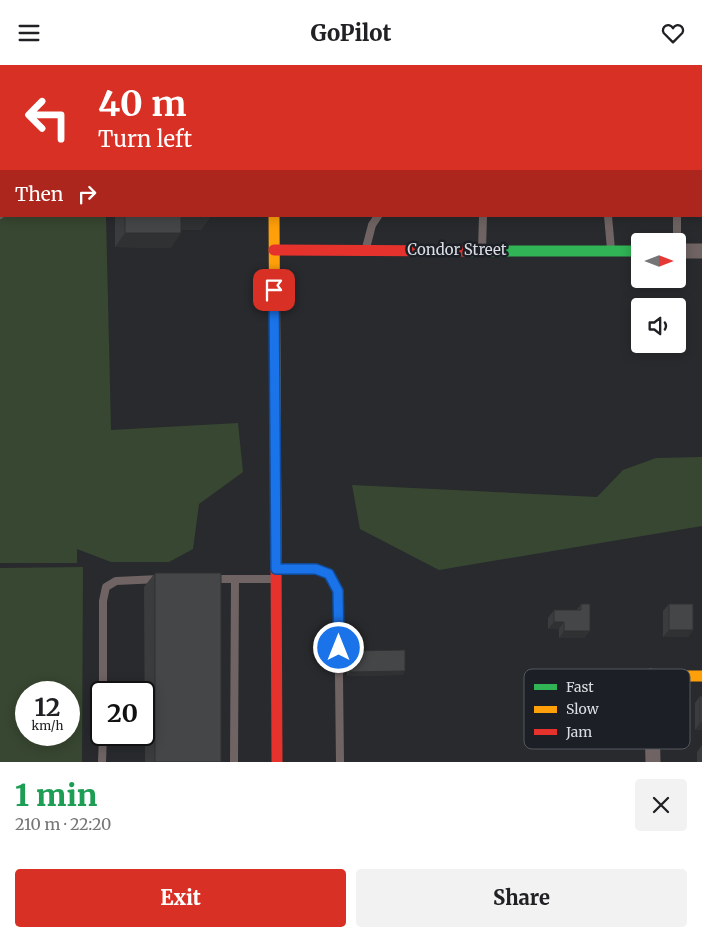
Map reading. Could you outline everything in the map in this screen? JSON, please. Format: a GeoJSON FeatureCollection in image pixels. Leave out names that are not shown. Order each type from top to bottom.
{"type":"FeatureCollection","features":[{"type":"Feature","properties":{"kind":"street"},"geometry":{"type":"LineString","coordinates":[[274,217],[277,762]]}},
{"type":"Feature","properties":{"kind":"street","name":"Condor Street"},"geometry":{"type":"LineString","coordinates":[[274,250],[631,251]]}},
{"type":"Feature","properties":{"kind":"street"},"geometry":{"type":"LineString","coordinates":[[686,251],[702,251]]}},
{"type":"Feature","properties":{"kind":"street"},"geometry":{"type":"LineString","coordinates":[[653,749],[653,762]]}},
{"type":"Feature","properties":{"kind":"lane"},"geometry":{"type":"LineString","coordinates":[[365,250],[372,225],[377,217]]}},
{"type":"Feature","properties":{"kind":"lane"},"geometry":{"type":"LineString","coordinates":[[482,251],[483,217]]}},
{"type":"Feature","properties":{"kind":"lane"},"geometry":{"type":"LineString","coordinates":[[608,217],[611,251]]}},
{"type":"Feature","properties":{"kind":"lane"},"geometry":{"type":"LineString","coordinates":[[677,233],[678,217]]}},
{"type":"Feature","properties":{"kind":"lane"},"geometry":{"type":"LineString","coordinates":[[206,579],[235,579],[316,569],[329,574],[338,591],[340,762]]}},
{"type":"Feature","properties":{"kind":"lane"},"geometry":{"type":"LineString","coordinates":[[103,681],[103,601],[106,587],[116,581],[127,579],[166,579]]}},
{"type":"Feature","properties":{"kind":"lane"},"geometry":{"type":"LineString","coordinates":[[234,762],[235,579]]}},
{"type":"Feature","properties":{"kind":"lane"},"geometry":{"type":"LineString","coordinates":[[102,746],[102,762]]}},
{"type":"Feature","properties":{"kind":"green space"},"geometry":{"type":"Polygon","coordinates":[[[0,217],[106,217],[111,430],[238,423],[243,472],[199,504],[193,549],[169,562],[111,562],[77,549],[77,563],[0,563],[0,217]]]}},
{"type":"Feature","properties":{"kind":"green space"},"geometry":{"type":"Polygon","coordinates":[[[702,457],[702,526],[439,570],[360,529],[352,485],[597,497],[623,470],[656,458],[702,457]]]}},
{"type":"Feature","properties":{"kind":"green space"},"geometry":{"type":"Polygon","coordinates":[[[83,567],[82,762],[0,762],[0,568],[83,567]]]}},
{"type":"Feature","properties":{"kind":"building"},"geometry":{"type":"Polygon","coordinates":[[[125,217],[181,217],[181,233],[125,233],[125,217]]]}},
{"type":"Feature","properties":{"kind":"building"},"geometry":{"type":"Polygon","coordinates":[[[155,573],[221,573],[221,762],[155,762],[155,573]]]}},
{"type":"Feature","properties":{"kind":"building"},"geometry":{"type":"Polygon","coordinates":[[[581,604],[590,604],[590,631],[564,631],[564,622],[554,622],[554,610],[581,610],[581,604]]]}},
{"type":"Feature","properties":{"kind":"building"},"geometry":{"type":"Polygon","coordinates":[[[669,604],[693,604],[693,630],[669,630],[669,604]]]}},
{"type":"Feature","properties":{"kind":"building"},"geometry":{"type":"Polygon","coordinates":[[[405,650],[405,671],[350,672],[350,651],[405,650]]]}},
{"type":"Feature","properties":{"kind":"building"},"geometry":{"type":"Polygon","coordinates":[[[700,696],[702,696],[702,723],[700,723],[700,696]]]}},
{"type":"Feature","properties":{"kind":"traffic: fast"},"geometry":{"type":"LineString","coordinates":[[464,251],[631,251]]}},
{"type":"Feature","properties":{"kind":"traffic: slow"},"geometry":{"type":"LineString","coordinates":[[274,217],[276,554]]}},
{"type":"Feature","properties":{"kind":"traffic: slow"},"geometry":{"type":"LineString","coordinates":[[690,676],[702,676]]}},
{"type":"Feature","properties":{"kind":"traffic: jam"},"geometry":{"type":"LineString","coordinates":[[274,250],[464,251]]}},
{"type":"Feature","properties":{"kind":"traffic: jam"},"geometry":{"type":"LineString","coordinates":[[276,554],[277,762]]}},
{"type":"Feature","properties":{"kind":"route"},"geometry":{"type":"LineString","coordinates":[[274,290],[276,569],[316,569],[329,574],[338,591],[339,648]]}}]}
